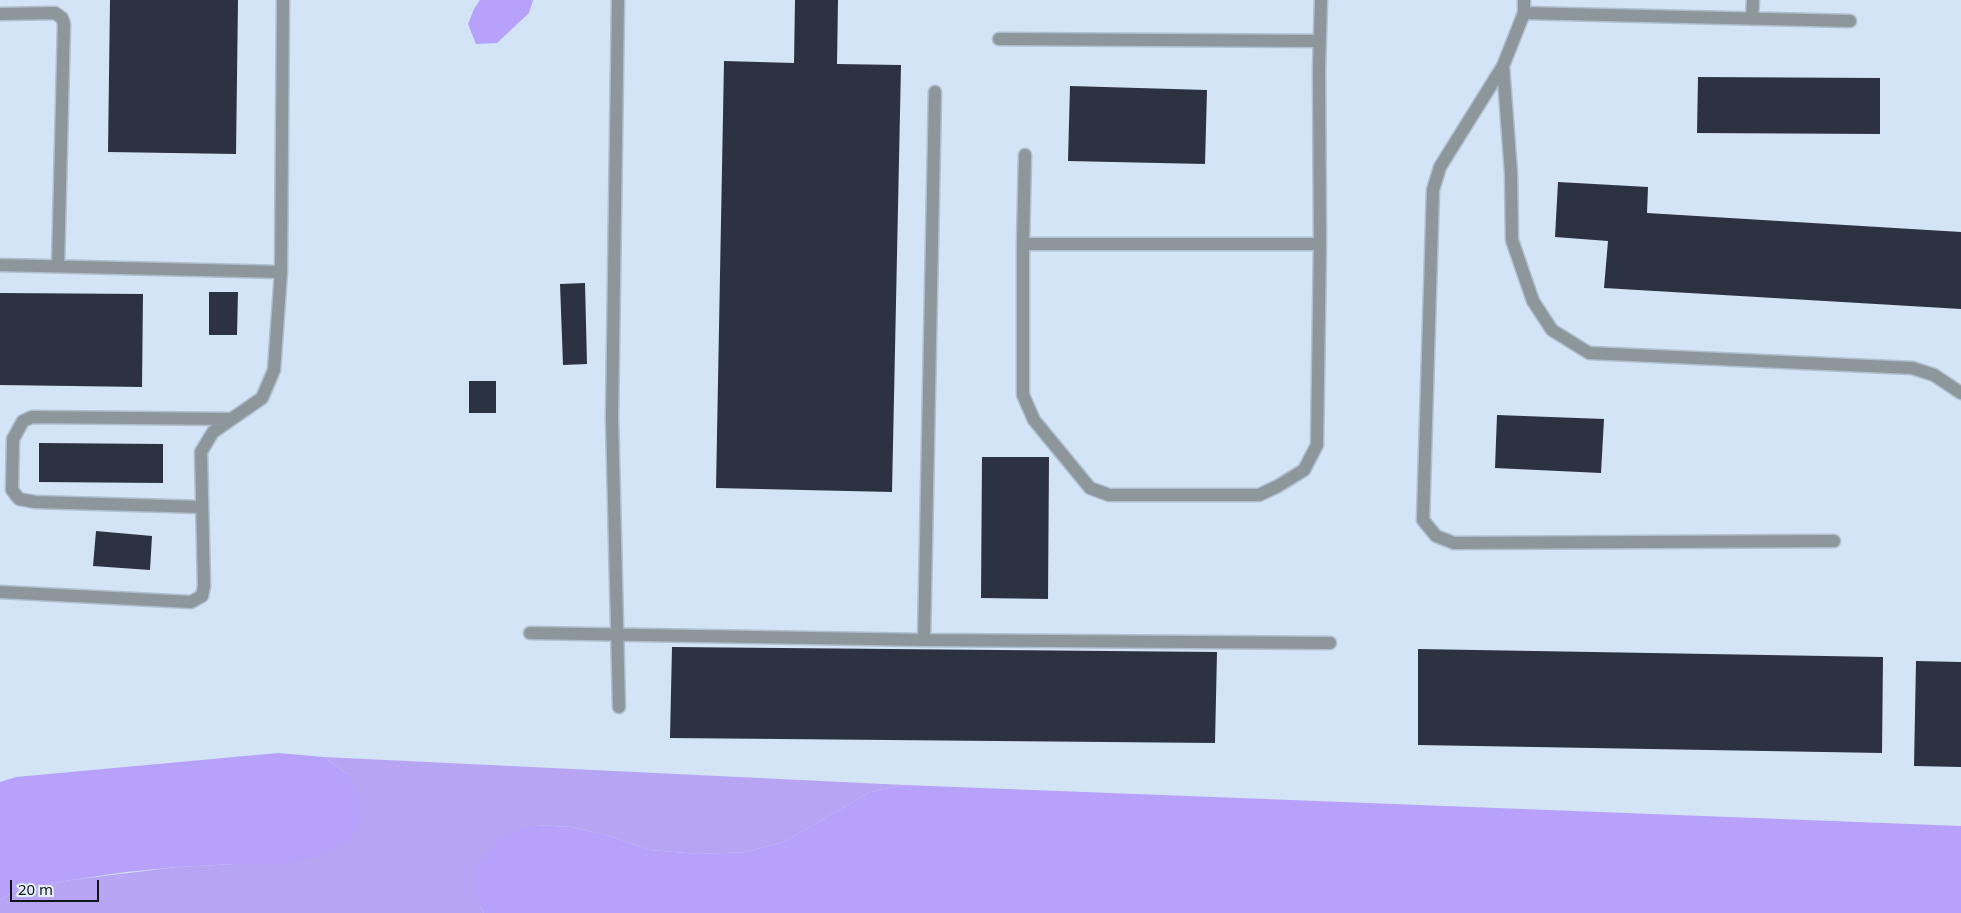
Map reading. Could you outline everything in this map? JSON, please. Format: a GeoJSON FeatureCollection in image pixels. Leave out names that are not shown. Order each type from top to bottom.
{"type":"FeatureCollection","features":[{"type":"Feature","properties":{"kind":"lane"},"geometry":{"type":"LineString","coordinates":[[0,592],[191,602],[202,596],[204,586],[201,452],[213,432],[262,398],[274,370],[281,272],[283,0]]}},
{"type":"Feature","properties":{"kind":"lane"},"geometry":{"type":"LineString","coordinates":[[618,0],[612,417],[619,707]]}},
{"type":"Feature","properties":{"kind":"lane"},"geometry":{"type":"LineString","coordinates":[[1025,155],[1023,395],[1034,420],[1090,488],[1109,495],[1259,495],[1278,486],[1304,470],[1317,445],[1321,0]]}},
{"type":"Feature","properties":{"kind":"lane"},"geometry":{"type":"LineString","coordinates":[[1524,0],[1524,13],[1503,66],[1440,167],[1432,190],[1423,520],[1436,536],[1454,543],[1834,541]]}},
{"type":"Feature","properties":{"kind":"lane"},"geometry":{"type":"LineString","coordinates":[[1752,19],[1753,0]]}},
{"type":"Feature","properties":{"kind":"lane"},"geometry":{"type":"LineString","coordinates":[[0,14],[55,13],[62,18],[64,24],[58,266]]}},
{"type":"Feature","properties":{"kind":"lane"},"geometry":{"type":"LineString","coordinates":[[1524,13],[1850,21]]}},
{"type":"Feature","properties":{"kind":"lane"},"geometry":{"type":"LineString","coordinates":[[999,39],[1320,41]]}},
{"type":"Feature","properties":{"kind":"lane"},"geometry":{"type":"LineString","coordinates":[[1503,66],[1511,173],[1512,240],[1533,301],[1552,330],[1589,353],[1912,368],[1934,374],[1961,393]]}},
{"type":"Feature","properties":{"kind":"lane"},"geometry":{"type":"LineString","coordinates":[[924,640],[934,92]]}},
{"type":"Feature","properties":{"kind":"lane"},"geometry":{"type":"LineString","coordinates":[[1023,244],[1320,244]]}},
{"type":"Feature","properties":{"kind":"lane"},"geometry":{"type":"LineString","coordinates":[[0,266],[281,272]]}},
{"type":"Feature","properties":{"kind":"lane"},"geometry":{"type":"LineString","coordinates":[[202,507],[35,502],[18,499],[12,490],[13,439],[23,422],[32,416],[231,420]]}},
{"type":"Feature","properties":{"kind":"lane"},"geometry":{"type":"LineString","coordinates":[[530,633],[924,640],[1330,643]]}},
{"type":"Feature","properties":{"kind":"shaded area"},"geometry":{"type":"Polygon","coordinates":[[[480,0],[533,0],[529,13],[497,43],[476,44],[468,24],[480,0]]]}},
{"type":"Feature","properties":{"kind":"shaded area"},"geometry":{"type":"Polygon","coordinates":[[[278,753],[324,757],[348,775],[359,797],[361,822],[347,842],[316,857],[280,864],[177,867],[126,872],[14,891],[0,900],[0,782],[16,777],[278,753]]]}},
{"type":"Feature","properties":{"kind":"shaded area"},"geometry":{"type":"Polygon","coordinates":[[[324,757],[904,785],[870,792],[786,841],[747,852],[700,854],[649,850],[610,836],[572,827],[535,825],[478,902],[484,913],[0,913],[0,900],[14,891],[71,880],[177,867],[280,864],[348,775],[324,757]]]}},
{"type":"Feature","properties":{"kind":"shaded area"},"geometry":{"type":"Polygon","coordinates":[[[904,785],[1961,826],[1961,913],[484,913],[478,902],[478,865],[501,837],[535,825],[572,827],[610,836],[649,850],[700,854],[747,852],[786,841],[870,792],[904,785]]]}},
{"type":"Feature","properties":{"kind":"building"},"geometry":{"type":"Polygon","coordinates":[[[110,0],[238,0],[236,154],[108,152],[110,0]]]}},
{"type":"Feature","properties":{"kind":"building"},"geometry":{"type":"Polygon","coordinates":[[[795,0],[838,0],[837,64],[901,65],[892,492],[716,488],[724,61],[794,63],[795,0]]]}},
{"type":"Feature","properties":{"kind":"building"},"geometry":{"type":"Polygon","coordinates":[[[1698,77],[1880,78],[1880,134],[1697,133],[1698,77]]]}},
{"type":"Feature","properties":{"kind":"building"},"geometry":{"type":"Polygon","coordinates":[[[1070,86],[1207,90],[1205,164],[1068,161],[1070,86]]]}},
{"type":"Feature","properties":{"kind":"building"},"geometry":{"type":"Polygon","coordinates":[[[1558,182],[1648,187],[1647,213],[1961,232],[1961,309],[1604,288],[1608,241],[1555,237],[1558,182]]]}},
{"type":"Feature","properties":{"kind":"building"},"geometry":{"type":"Polygon","coordinates":[[[585,283],[587,364],[563,365],[560,284],[585,283]]]}},
{"type":"Feature","properties":{"kind":"building"},"geometry":{"type":"Polygon","coordinates":[[[209,292],[238,292],[237,335],[209,335],[209,292]]]}},
{"type":"Feature","properties":{"kind":"building"},"geometry":{"type":"Polygon","coordinates":[[[0,293],[143,294],[142,387],[0,385],[0,293]]]}},
{"type":"Feature","properties":{"kind":"building"},"geometry":{"type":"Polygon","coordinates":[[[469,381],[496,381],[496,413],[469,413],[469,381]]]}},
{"type":"Feature","properties":{"kind":"building"},"geometry":{"type":"Polygon","coordinates":[[[1497,415],[1604,419],[1601,473],[1495,468],[1497,415]]]}},
{"type":"Feature","properties":{"kind":"building"},"geometry":{"type":"Polygon","coordinates":[[[39,443],[163,444],[163,483],[39,482],[39,443]]]}},
{"type":"Feature","properties":{"kind":"building"},"geometry":{"type":"Polygon","coordinates":[[[982,457],[1049,457],[1048,599],[981,598],[982,457]]]}},
{"type":"Feature","properties":{"kind":"building"},"geometry":{"type":"Polygon","coordinates":[[[96,531],[152,536],[150,570],[93,566],[96,531]]]}},
{"type":"Feature","properties":{"kind":"building"},"geometry":{"type":"Polygon","coordinates":[[[672,647],[1217,652],[1215,743],[670,738],[672,647]]]}},
{"type":"Feature","properties":{"kind":"building"},"geometry":{"type":"Polygon","coordinates":[[[1418,649],[1883,657],[1882,753],[1418,745],[1418,649]]]}},
{"type":"Feature","properties":{"kind":"building"},"geometry":{"type":"Polygon","coordinates":[[[1916,661],[1961,662],[1961,767],[1914,766],[1916,661]]]}}]}
